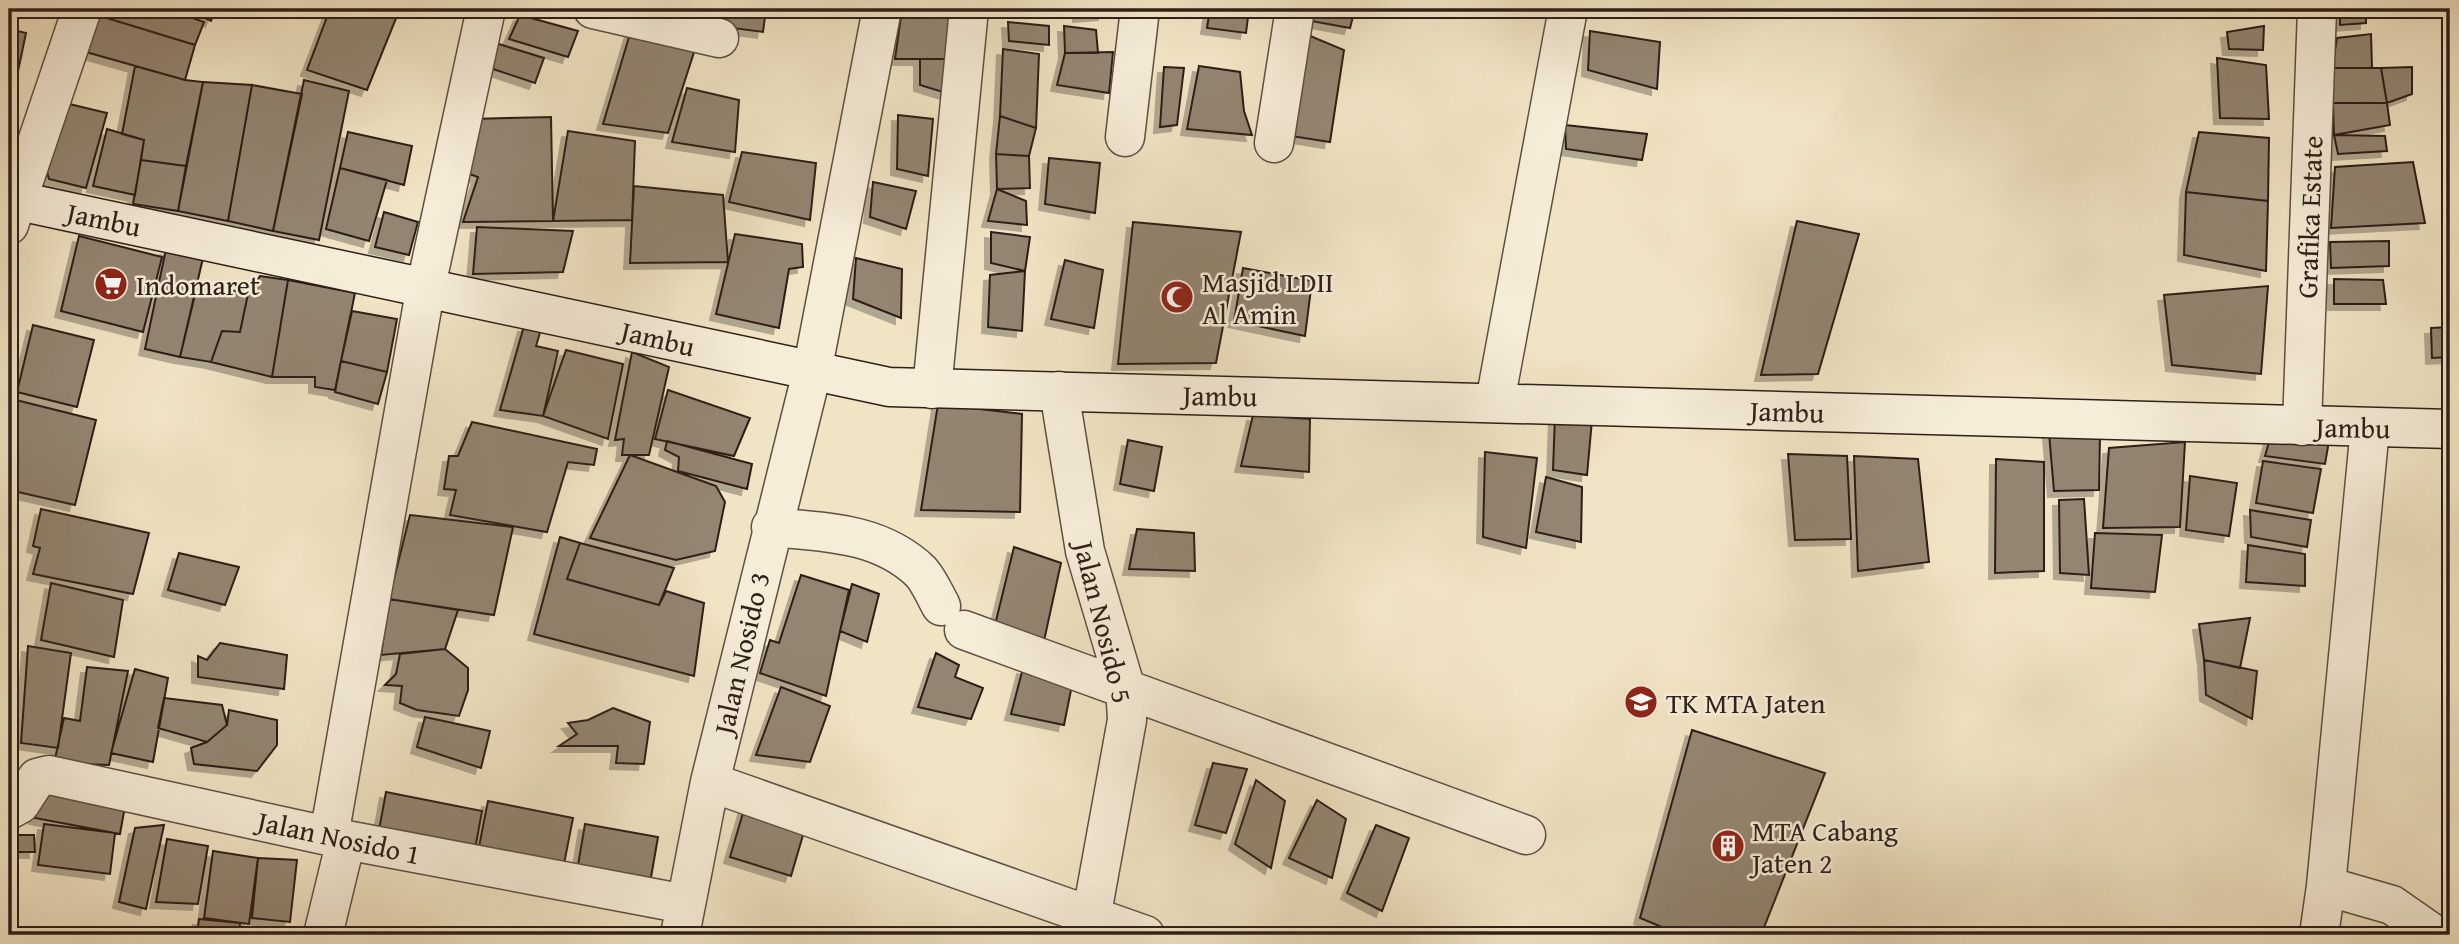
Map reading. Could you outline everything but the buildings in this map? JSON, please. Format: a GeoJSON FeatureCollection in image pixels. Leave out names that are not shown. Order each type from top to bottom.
{"type":"FeatureCollection","features":[{"type":"Feature","properties":{"kind":"street"},"geometry":{"type":"LineString","coordinates":[[11,208],[82,9]]}},
{"type":"Feature","properties":{"kind":"street"},"geometry":{"type":"LineString","coordinates":[[323,935],[426,286],[486,9]]}},
{"type":"Feature","properties":{"kind":"street"},"geometry":{"type":"LineString","coordinates":[[593,9],[719,38]]}},
{"type":"Feature","properties":{"kind":"street","name":"Jalan Nosido 3"},"geometry":{"type":"LineString","coordinates":[[682,920],[710,782],[771,527],[812,372],[882,9]]}},
{"type":"Feature","properties":{"kind":"street"},"geometry":{"type":"LineString","coordinates":[[932,389],[969,9]]}},
{"type":"Feature","properties":{"kind":"street"},"geometry":{"type":"LineString","coordinates":[[1125,136],[1140,9]]}},
{"type":"Feature","properties":{"kind":"street"},"geometry":{"type":"LineString","coordinates":[[1274,143],[1295,9]]}},
{"type":"Feature","properties":{"kind":"street"},"geometry":{"type":"LineString","coordinates":[[1495,402],[1568,9]]}},
{"type":"Feature","properties":{"kind":"street","name":"Grafika Estate"},"geometry":{"type":"LineString","coordinates":[[2302,426],[2317,9]]}},
{"type":"Feature","properties":{"kind":"street","name":"Jambu"},"geometry":{"type":"LineString","coordinates":[[11,208],[426,286],[889,387],[2450,429]]}},
{"type":"Feature","properties":{"kind":"street","name":"Jalan Nosido 5"},"geometry":{"type":"LineString","coordinates":[[1059,391],[1085,551],[1125,686],[1126,720],[1091,926]]}},
{"type":"Feature","properties":{"kind":"street"},"geometry":{"type":"LineString","coordinates":[[2319,935],[2370,428]]}},
{"type":"Feature","properties":{"kind":"street"},"geometry":{"type":"LineString","coordinates":[[771,527],[842,534],[884,545],[922,573],[952,618],[1125,686],[1526,835]]}},
{"type":"Feature","properties":{"kind":"street","name":"Jalan Nosido 1"},"geometry":{"type":"LineString","coordinates":[[9,810],[20,804],[37,778],[49,775],[337,838],[682,920]]}},
{"type":"Feature","properties":{"kind":"street"},"geometry":{"type":"LineString","coordinates":[[710,782],[1091,926],[1145,935]]}},
{"type":"Feature","properties":{"kind":"street"},"geometry":{"type":"LineString","coordinates":[[2326,886],[2392,905],[2435,935]]}},
{"type":"Feature","properties":{"kind":"place","name":"Indomaret"},"geometry":{"type":"Point","coordinates":[111,284]}},
{"type":"Feature","properties":{"kind":"place","name":"Masjid LDII Al Amin"},"geometry":{"type":"Point","coordinates":[1177,297]}},
{"type":"Feature","properties":{"kind":"place","name":"TK MTA Jaten"},"geometry":{"type":"Point","coordinates":[1641,702]}},
{"type":"Feature","properties":{"kind":"place","name":"MTA Cabang Jaten 2"},"geometry":{"type":"Point","coordinates":[1728,846]}}]}
